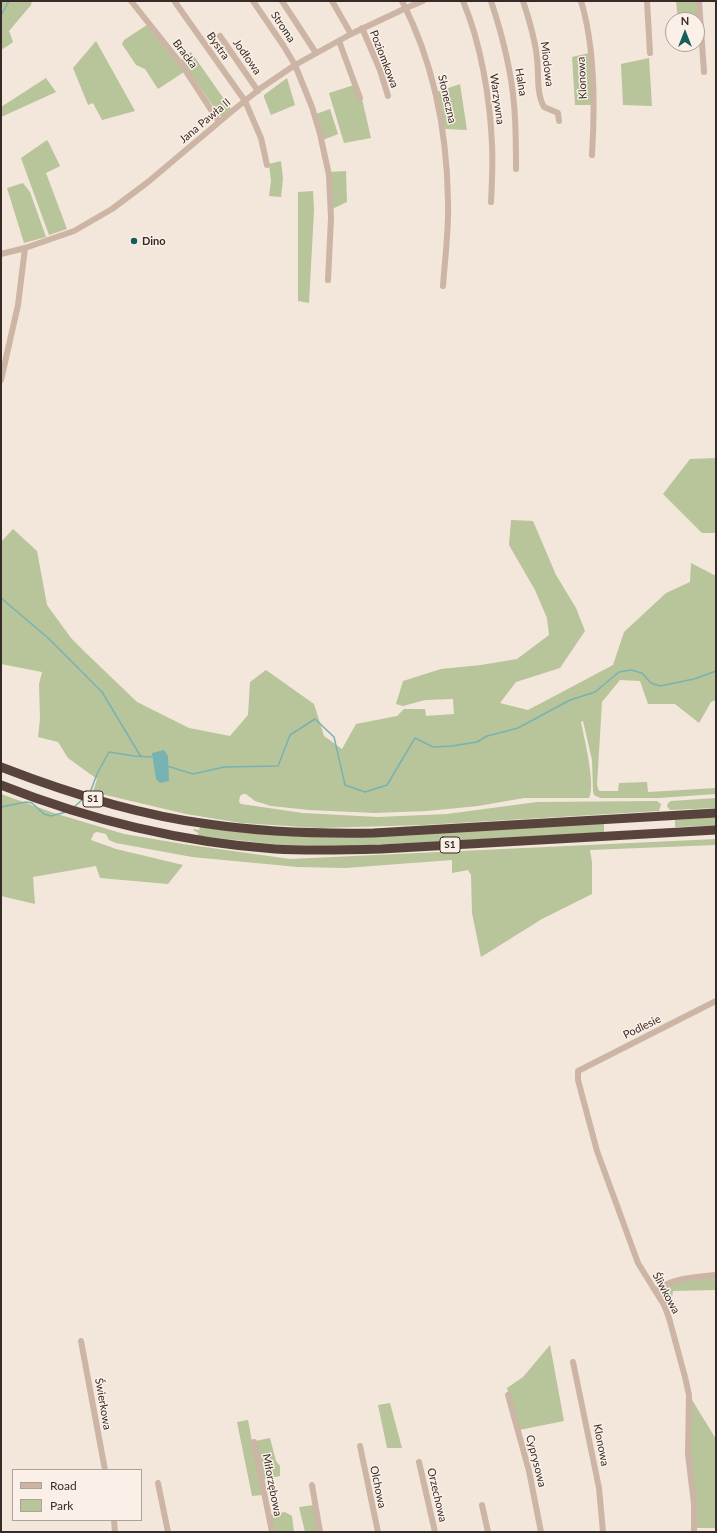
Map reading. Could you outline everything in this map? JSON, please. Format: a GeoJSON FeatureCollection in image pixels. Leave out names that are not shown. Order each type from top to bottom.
{"type":"FeatureCollection","features":[{"type":"Feature","properties":{"kind":"highway","name":"S1"},"geometry":{"type":"LineString","coordinates":[[1,767],[86,797],[136,810],[187,821],[233,828],[268,831],[346,833],[443,829],[716,813]]}},
{"type":"Feature","properties":{"kind":"highway","name":"S1"},"geometry":{"type":"LineString","coordinates":[[1,785],[60,807],[135,828],[184,838],[232,845],[269,848],[336,850],[410,848],[716,830]]}},
{"type":"Feature","properties":{"kind":"street","name":"Bracka"},"geometry":{"type":"LineString","coordinates":[[132,1],[182,65],[219,122]]}},
{"type":"Feature","properties":{"kind":"street","name":"Stroma"},"geometry":{"type":"LineString","coordinates":[[253,1],[295,65],[312,107],[326,156],[329,175],[331,218],[328,280]]}},
{"type":"Feature","properties":{"kind":"street"},"geometry":{"type":"LineString","coordinates":[[282,1],[316,53]]}},
{"type":"Feature","properties":{"kind":"street"},"geometry":{"type":"LineString","coordinates":[[332,1],[351,34]]}},
{"type":"Feature","properties":{"kind":"street","name":"Słoneczna"},"geometry":{"type":"LineString","coordinates":[[402,1],[414,23],[427,60],[438,100],[443,131],[448,200],[443,286]]}},
{"type":"Feature","properties":{"kind":"street","name":"Jana Pawła II"},"geometry":{"type":"LineString","coordinates":[[1,254],[25,248],[74,231],[112,209],[148,182],[258,91],[295,65],[362,28],[423,1]]}},
{"type":"Feature","properties":{"kind":"street","name":"Warzywna"},"geometry":{"type":"LineString","coordinates":[[462,1],[479,56],[488,99],[492,144],[492,202]]}},
{"type":"Feature","properties":{"kind":"street","name":"Halna"},"geometry":{"type":"LineString","coordinates":[[491,1],[500,30],[510,76],[514,104],[516,169]]}},
{"type":"Feature","properties":{"kind":"street","name":"Miodowa"},"geometry":{"type":"LineString","coordinates":[[523,1],[532,32],[537,57],[541,99],[544,107],[558,113],[559,121]]}},
{"type":"Feature","properties":{"kind":"street","name":"Klonowa"},"geometry":{"type":"LineString","coordinates":[[581,1],[588,27],[593,80],[594,133],[592,155]]}},
{"type":"Feature","properties":{"kind":"street"},"geometry":{"type":"LineString","coordinates":[[647,1],[650,53]]}},
{"type":"Feature","properties":{"kind":"street"},"geometry":{"type":"LineString","coordinates":[[699,1],[704,72]]}},
{"type":"Feature","properties":{"kind":"street","name":"Bystra"},"geometry":{"type":"LineString","coordinates":[[175,2],[245,102],[261,138],[267,165]]}},
{"type":"Feature","properties":{"kind":"street","name":"Poziomkowa"},"geometry":{"type":"LineString","coordinates":[[362,28],[380,70],[388,96]]}},
{"type":"Feature","properties":{"kind":"street","name":"Jodłowa"},"geometry":{"type":"LineString","coordinates":[[220,36],[258,91]]}},
{"type":"Feature","properties":{"kind":"street"},"geometry":{"type":"LineString","coordinates":[[339,41],[360,98]]}},
{"type":"Feature","properties":{"kind":"street"},"geometry":{"type":"LineString","coordinates":[[1,380],[18,305],[25,248]]}},
{"type":"Feature","properties":{"kind":"street","name":"Podlesie"},"geometry":{"type":"LineString","coordinates":[[578,1071],[716,1001]]}},
{"type":"Feature","properties":{"kind":"street","name":"Śliwkowa"},"geometry":{"type":"LineString","coordinates":[[578,1071],[578,1080],[597,1151],[638,1263],[656,1291],[669,1318],[689,1395],[688,1454],[694,1504],[694,1532]]}},
{"type":"Feature","properties":{"kind":"street"},"geometry":{"type":"LineString","coordinates":[[656,1291],[661,1285],[683,1279],[716,1275]]}},
{"type":"Feature","properties":{"kind":"street","name":"Świerkowa"},"geometry":{"type":"LineString","coordinates":[[81,1341],[105,1469]]}},
{"type":"Feature","properties":{"kind":"street","name":"Klonowa"},"geometry":{"type":"LineString","coordinates":[[573,1362],[599,1488],[602,1532]]}},
{"type":"Feature","properties":{"kind":"street","name":"Cyprysowa"},"geometry":{"type":"LineString","coordinates":[[508,1395],[529,1471],[541,1532]]}},
{"type":"Feature","properties":{"kind":"street","name":"Miłorzębowa"},"geometry":{"type":"LineString","coordinates":[[254,1442],[272,1532]]}},
{"type":"Feature","properties":{"kind":"street","name":"Olchowa"},"geometry":{"type":"LineString","coordinates":[[360,1446],[378,1532]]}},
{"type":"Feature","properties":{"kind":"street","name":"Orzechowa"},"geometry":{"type":"LineString","coordinates":[[419,1462],[435,1532]]}},
{"type":"Feature","properties":{"kind":"street"},"geometry":{"type":"LineString","coordinates":[[158,1483],[168,1532]]}},
{"type":"Feature","properties":{"kind":"street"},"geometry":{"type":"LineString","coordinates":[[312,1485],[320,1532]]}},
{"type":"Feature","properties":{"kind":"street"},"geometry":{"type":"LineString","coordinates":[[482,1505],[488,1532]]}},
{"type":"Feature","properties":{"kind":"street"},"geometry":{"type":"LineString","coordinates":[[114,1521],[116,1532]]}},
{"type":"Feature","properties":{"kind":"green space"},"geometry":{"type":"Polygon","coordinates":[[[1,1],[32,1],[31,5],[9,31],[13,42],[3,49],[1,47],[1,1]]]}},
{"type":"Feature","properties":{"kind":"green space"},"geometry":{"type":"Polygon","coordinates":[[[676,1],[697,1],[698,12],[677,12],[676,1]]]}},
{"type":"Feature","properties":{"kind":"green space"},"geometry":{"type":"Polygon","coordinates":[[[147,25],[184,72],[158,89],[145,69],[136,65],[122,44],[124,40],[147,25]]]}},
{"type":"Feature","properties":{"kind":"green space"},"geometry":{"type":"Polygon","coordinates":[[[96,41],[135,111],[102,120],[93,103],[88,105],[73,68],[96,41]]]}},
{"type":"Feature","properties":{"kind":"green space"},"geometry":{"type":"Polygon","coordinates":[[[191,52],[231,109],[222,116],[220,116],[181,60],[191,52]]]}},
{"type":"Feature","properties":{"kind":"green space"},"geometry":{"type":"Polygon","coordinates":[[[589,53],[592,105],[575,105],[572,57],[589,53]]]}},
{"type":"Feature","properties":{"kind":"green space"},"geometry":{"type":"Polygon","coordinates":[[[649,58],[652,106],[623,105],[621,64],[649,58]]]}},
{"type":"Feature","properties":{"kind":"green space"},"geometry":{"type":"Polygon","coordinates":[[[46,78],[56,92],[1,117],[1,107],[46,78]]]}},
{"type":"Feature","properties":{"kind":"green space"},"geometry":{"type":"Polygon","coordinates":[[[287,78],[295,105],[271,115],[264,95],[287,78]]]}},
{"type":"Feature","properties":{"kind":"green space"},"geometry":{"type":"Polygon","coordinates":[[[460,84],[467,130],[445,129],[437,92],[460,84]]]}},
{"type":"Feature","properties":{"kind":"green space"},"geometry":{"type":"Polygon","coordinates":[[[354,85],[362,99],[371,138],[344,143],[329,93],[354,85]]]}},
{"type":"Feature","properties":{"kind":"green space"},"geometry":{"type":"Polygon","coordinates":[[[330,109],[338,134],[323,140],[316,114],[330,109]]]}},
{"type":"Feature","properties":{"kind":"green space"},"geometry":{"type":"Polygon","coordinates":[[[47,140],[60,166],[46,173],[67,229],[49,235],[21,158],[47,140]]]}},
{"type":"Feature","properties":{"kind":"green space"},"geometry":{"type":"Polygon","coordinates":[[[281,161],[283,179],[281,197],[269,196],[271,181],[269,164],[281,161]]]}},
{"type":"Feature","properties":{"kind":"green space"},"geometry":{"type":"Polygon","coordinates":[[[346,171],[347,202],[332,209],[330,172],[346,171]]]}},
{"type":"Feature","properties":{"kind":"green space"},"geometry":{"type":"Polygon","coordinates":[[[23,183],[30,192],[46,237],[24,243],[7,188],[23,183]]]}},
{"type":"Feature","properties":{"kind":"green space"},"geometry":{"type":"Polygon","coordinates":[[[313,191],[314,210],[309,303],[298,301],[298,192],[313,191]]]}},
{"type":"Feature","properties":{"kind":"green space"},"geometry":{"type":"Polygon","coordinates":[[[716,458],[716,533],[702,533],[663,494],[690,459],[716,458]]]}},
{"type":"Feature","properties":{"kind":"green space"},"geometry":{"type":"Polygon","coordinates":[[[511,520],[533,521],[556,575],[576,608],[585,631],[560,668],[516,682],[500,703],[528,710],[613,665],[624,632],[666,593],[690,582],[691,563],[716,576],[716,700],[711,702],[699,723],[675,704],[648,704],[640,681],[620,680],[602,702],[597,785],[599,791],[618,791],[619,783],[647,782],[648,792],[716,788],[716,794],[659,798],[600,798],[594,795],[592,760],[583,721],[581,722],[587,749],[591,783],[589,798],[524,798],[478,806],[427,811],[375,813],[309,810],[271,806],[255,801],[246,794],[240,796],[239,802],[241,804],[303,813],[378,817],[447,814],[537,802],[657,801],[661,804],[659,811],[424,825],[319,828],[241,823],[186,814],[93,792],[97,779],[68,758],[58,742],[38,737],[40,719],[39,684],[42,672],[1,664],[1,542],[13,529],[37,551],[47,605],[71,638],[137,702],[189,728],[230,736],[248,715],[250,682],[266,670],[314,704],[324,736],[342,749],[356,724],[397,716],[404,709],[425,709],[426,716],[454,714],[453,699],[425,700],[403,706],[396,704],[403,681],[441,669],[481,665],[517,659],[549,635],[547,618],[535,590],[509,545],[511,520]]]}},
{"type":"Feature","properties":{"kind":"green space"},"geometry":{"type":"Polygon","coordinates":[[[1,794],[54,813],[124,834],[290,859],[716,839],[716,845],[590,850],[592,862],[592,894],[542,919],[481,957],[472,913],[471,875],[468,870],[452,873],[452,860],[345,868],[298,867],[192,857],[116,843],[109,840],[106,834],[97,832],[94,833],[91,840],[116,849],[183,865],[168,884],[100,878],[96,866],[33,877],[35,904],[1,896],[1,794]]]}},
{"type":"Feature","properties":{"kind":"green space"},"geometry":{"type":"Polygon","coordinates":[[[716,798],[716,808],[670,810],[667,806],[671,801],[716,798]]]}},
{"type":"Feature","properties":{"kind":"green space"},"geometry":{"type":"Polygon","coordinates":[[[716,817],[716,826],[675,827],[675,820],[716,817]]]}},
{"type":"Feature","properties":{"kind":"green space"},"geometry":{"type":"Polygon","coordinates":[[[604,824],[604,832],[598,833],[354,846],[282,845],[198,836],[198,833],[193,830],[199,830],[200,827],[237,832],[604,824]]]}},
{"type":"Feature","properties":{"kind":"green space"},"geometry":{"type":"Polygon","coordinates":[[[716,1275],[716,1290],[673,1291],[671,1304],[664,1305],[656,1291],[661,1285],[716,1275]]]}},
{"type":"Feature","properties":{"kind":"green space"},"geometry":{"type":"Polygon","coordinates":[[[550,1345],[564,1421],[519,1430],[507,1388],[523,1377],[550,1345]]]}},
{"type":"Feature","properties":{"kind":"green space"},"geometry":{"type":"Polygon","coordinates":[[[689,1395],[716,1439],[716,1528],[694,1528],[688,1454],[689,1395]]]}},
{"type":"Feature","properties":{"kind":"green space"},"geometry":{"type":"Polygon","coordinates":[[[390,1403],[402,1448],[387,1448],[378,1405],[390,1403]]]}},
{"type":"Feature","properties":{"kind":"green space"},"geometry":{"type":"Polygon","coordinates":[[[248,1420],[262,1495],[252,1496],[237,1422],[248,1420]]]}},
{"type":"Feature","properties":{"kind":"green space"},"geometry":{"type":"Polygon","coordinates":[[[270,1438],[276,1461],[280,1466],[280,1476],[262,1480],[255,1441],[270,1438]]]}},
{"type":"Feature","properties":{"kind":"green space"},"geometry":{"type":"Polygon","coordinates":[[[314,1505],[319,1532],[305,1532],[299,1507],[314,1505]]]}},
{"type":"Feature","properties":{"kind":"green space"},"geometry":{"type":"Polygon","coordinates":[[[285,1512],[292,1516],[294,1532],[273,1532],[269,1515],[285,1512]]]}},
{"type":"Feature","properties":{"kind":"water"},"geometry":{"type":"Polygon","coordinates":[[[164,750],[168,756],[169,781],[160,783],[156,779],[152,753],[164,750]]]}},
{"type":"Feature","properties":{"kind":"waterway"},"geometry":{"type":"LineString","coordinates":[[1,15],[9,1]]}},
{"type":"Feature","properties":{"kind":"waterway"},"geometry":{"type":"LineString","coordinates":[[1,598],[47,637],[102,692],[141,757]]}},
{"type":"Feature","properties":{"kind":"waterway"},"geometry":{"type":"LineString","coordinates":[[167,766],[193,774],[224,767],[278,766],[290,735],[315,719],[334,737],[345,785],[365,792],[387,785],[415,738],[433,747],[477,742],[487,736],[518,728],[570,700],[595,692],[619,672],[631,670],[642,673],[651,683],[660,686],[694,679],[716,671]]}},
{"type":"Feature","properties":{"kind":"waterway"},"geometry":{"type":"LineString","coordinates":[[88,793],[91,790],[97,774],[109,752],[152,757]]}},
{"type":"Feature","properties":{"kind":"waterway"},"geometry":{"type":"LineString","coordinates":[[74,807],[83,799]]}},
{"type":"Feature","properties":{"kind":"waterway"},"geometry":{"type":"LineString","coordinates":[[1,807],[26,802],[32,803],[44,814],[51,816],[66,812]]}},
{"type":"Feature","properties":{"kind":"place","name":"Dino"},"geometry":{"type":"Point","coordinates":[134,241]}}]}
